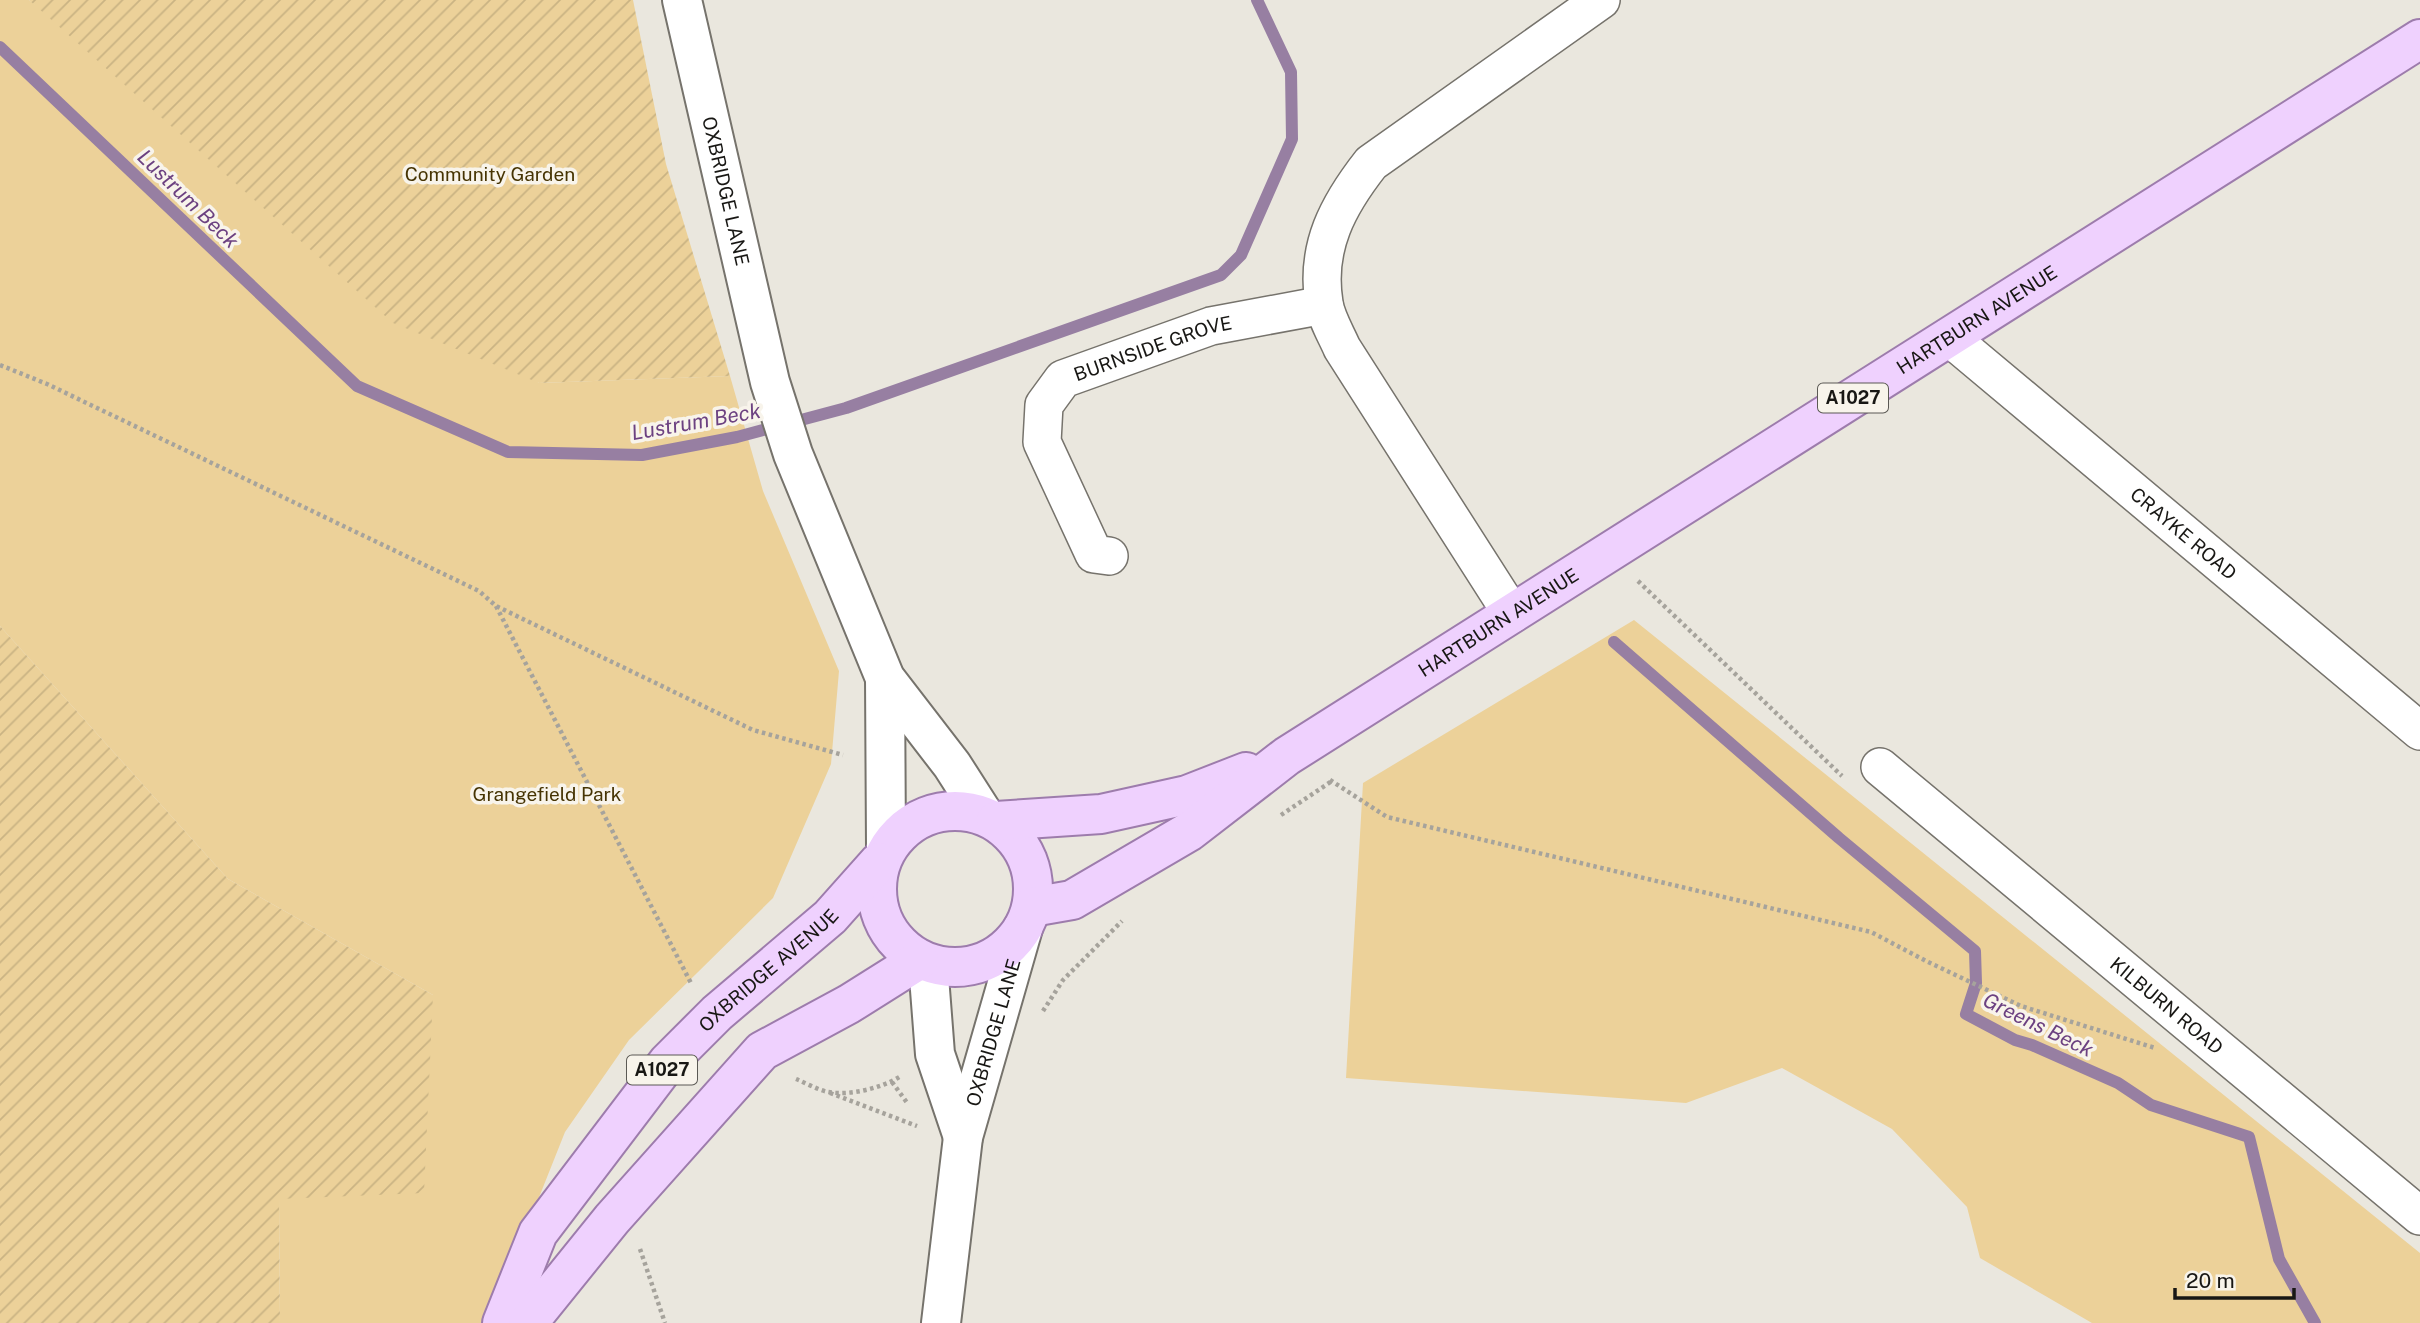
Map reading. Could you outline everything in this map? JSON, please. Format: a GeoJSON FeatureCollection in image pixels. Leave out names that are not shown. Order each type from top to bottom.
{"type":"FeatureCollection","features":[{"type":"Feature","properties":{"kind":"main road","name":"HARTBURN AVENUE"},"geometry":{"type":"LineString","coordinates":[[1028,917],[1072,900],[1190,831],[1287,756],[2420,39]]}},
{"type":"Feature","properties":{"kind":"main road","name":"HARTBURN AVENUE"},"geometry":{"type":"LineString","coordinates":[[990,818],[1101,814],[1187,794],[1287,756]]}},
{"type":"Feature","properties":{"kind":"main road","name":"A1027"},"geometry":{"type":"LineString","coordinates":[[883,855],[912,821],[946,810],[990,818]]}},
{"type":"Feature","properties":{"kind":"main road"},"geometry":{"type":"LineString","coordinates":[[883,855],[876,900],[890,935],[924,962],[947,968],[977,965],[1004,951],[1028,917],[1033,882],[1028,858],[1014,837],[990,818]]}},
{"type":"Feature","properties":{"kind":"main road","name":"OXBRIDGE AVENUE"},"geometry":{"type":"LineString","coordinates":[[502,1323],[538,1233],[668,1062],[717,1013],[830,917],[883,855]]}},
{"type":"Feature","properties":{"kind":"main road","name":"A1027"},"geometry":{"type":"LineString","coordinates":[[528,1323],[612,1219],[761,1051],[924,962]]}},
{"type":"Feature","properties":{"kind":"street","name":"OXBRIDGE LANE"},"geometry":{"type":"LineString","coordinates":[[682,0],[771,382],[793,454],[885,678]]}},
{"type":"Feature","properties":{"kind":"street"},"geometry":{"type":"LineString","coordinates":[[1512,614],[1342,348],[1324,305],[1322,267],[1330,228],[1349,192],[1371,163],[1601,0]]}},
{"type":"Feature","properties":{"kind":"street","name":"BURNSIDE GROVE"},"geometry":{"type":"LineString","coordinates":[[1109,556],[1094,554],[1042,442],[1044,405],[1063,379],[1211,326],[1324,305]]}},
{"type":"Feature","properties":{"kind":"street","name":"CRAYKE ROAD"},"geometry":{"type":"LineString","coordinates":[[1949,337],[2420,731]]}},
{"type":"Feature","properties":{"kind":"street"},"geometry":{"type":"LineString","coordinates":[[885,678],[990,818]]}},
{"type":"Feature","properties":{"kind":"street"},"geometry":{"type":"LineString","coordinates":[[883,855],[885,678]]}},
{"type":"Feature","properties":{"kind":"street","name":"KILBURN ROAD"},"geometry":{"type":"LineString","coordinates":[[1880,767],[1901,805],[2420,1216]]}},
{"type":"Feature","properties":{"kind":"street","name":"OXBRIDGE LANE"},"geometry":{"type":"LineString","coordinates":[[946,1134],[1028,917]]}},
{"type":"Feature","properties":{"kind":"street","name":"OXBRIDGE LANE"},"geometry":{"type":"LineString","coordinates":[[924,962],[946,1134],[942,1323]]}},
{"type":"Feature","properties":{"kind":"path"},"geometry":{"type":"LineString","coordinates":[[0,365],[47,384],[479,591],[496,606],[753,730],[844,755]]}},
{"type":"Feature","properties":{"kind":"path"},"geometry":{"type":"LineString","coordinates":[[1609,552],[1842,777]]}},
{"type":"Feature","properties":{"kind":"path"},"geometry":{"type":"LineString","coordinates":[[1332,781],[1387,817],[1871,932],[2021,1006],[2158,1049]]}},
{"type":"Feature","properties":{"kind":"path"},"geometry":{"type":"LineString","coordinates":[[829,1092],[946,1134]]}},
{"type":"Feature","properties":{"kind":"path"},"geometry":{"type":"LineString","coordinates":[[639,1245],[665,1323]]}},
{"type":"Feature","properties":{"kind":"green space","name":"Grangefield Park"},"geometry":{"type":"Polygon","coordinates":[[[0,0],[29,0],[539,383],[730,376],[763,491],[839,671],[831,764],[773,898],[629,1040],[565,1132],[489,1323],[280,1323],[279,1199],[433,995],[228,879],[0,626],[0,0]]]}},
{"type":"Feature","properties":{"kind":"green space","name":"Community Garden"},"geometry":{"type":"Polygon","coordinates":[[[29,0],[633,0],[666,164],[730,376],[539,383],[393,323],[29,0]]]}},
{"type":"Feature","properties":{"kind":"green space"},"geometry":{"type":"Polygon","coordinates":[[[1634,620],[2420,1253],[2420,1323],[2092,1323],[1980,1258],[1967,1207],[1892,1129],[1782,1068],[1686,1103],[1346,1078],[1363,783],[1634,620]]]}},
{"type":"Feature","properties":{"kind":"green space"},"geometry":{"type":"Polygon","coordinates":[[[0,626],[228,879],[433,995],[424,1193],[279,1199],[280,1323],[0,1323],[0,626]]]}},
{"type":"Feature","properties":{"kind":"waterway","name":"Lustrum Beck"},"geometry":{"type":"LineString","coordinates":[[0,47],[357,386],[508,452],[642,455],[737,437],[846,408],[1221,275],[1241,255],[1292,139],[1291,72],[1257,0]]}},
{"type":"Feature","properties":{"kind":"waterway","name":"Greens Beck"},"geometry":{"type":"LineString","coordinates":[[1614,642],[1839,838],[1975,951],[1976,983],[1966,1014],[2015,1040],[2118,1083],[2151,1105],[2249,1137],[2279,1259],[2315,1323]]}}]}
